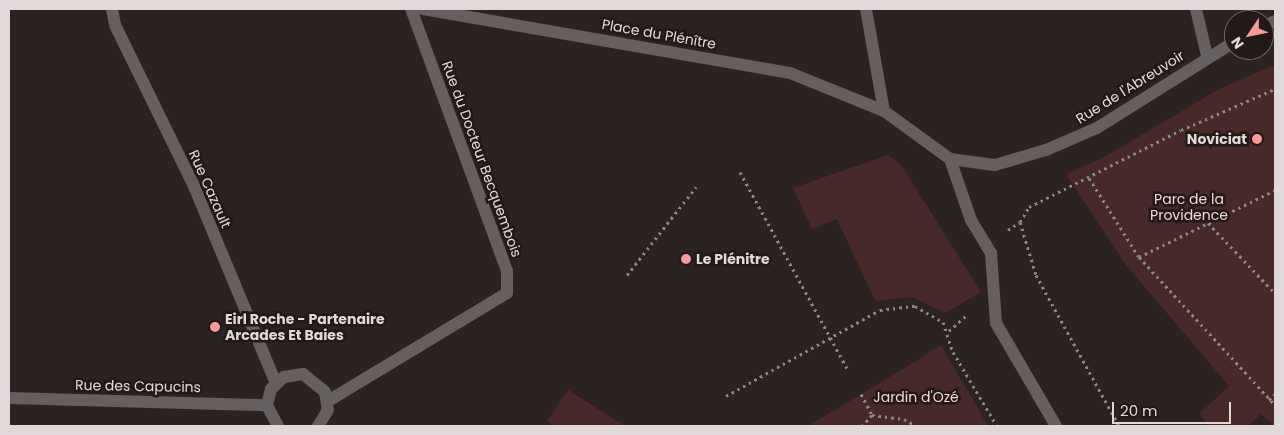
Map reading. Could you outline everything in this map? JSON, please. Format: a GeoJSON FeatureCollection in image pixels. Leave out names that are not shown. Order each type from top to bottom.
{"type":"FeatureCollection","features":[{"type":"Feature","properties":{"kind":"street","name":"Rue Cazault"},"geometry":{"type":"LineString","coordinates":[[112,9],[115,24],[193,184],[276,383]]}},
{"type":"Feature","properties":{"kind":"street","name":"Rue du Docteur Becquembois"},"geometry":{"type":"LineString","coordinates":[[328,401],[507,293],[507,271],[411,9]]}},
{"type":"Feature","properties":{"kind":"street","name":"Place du Plénître"},"geometry":{"type":"LineString","coordinates":[[423,9],[474,14],[790,73],[884,110],[950,159]]}},
{"type":"Feature","properties":{"kind":"street"},"geometry":{"type":"LineString","coordinates":[[866,9],[884,110]]}},
{"type":"Feature","properties":{"kind":"street"},"geometry":{"type":"LineString","coordinates":[[1196,9],[1207,56]]}},
{"type":"Feature","properties":{"kind":"street","name":"Rue de l'Abreuvoir"},"geometry":{"type":"LineString","coordinates":[[950,159],[996,164],[1046,150],[1097,128],[1207,56],[1224,47]]}},
{"type":"Feature","properties":{"kind":"street"},"geometry":{"type":"LineString","coordinates":[[950,159],[971,220],[991,253],[996,323],[1056,426]]}},
{"type":"Feature","properties":{"kind":"street"},"geometry":{"type":"LineString","coordinates":[[278,426],[268,405],[276,383],[303,374],[320,383],[328,401],[318,426]]}},
{"type":"Feature","properties":{"kind":"street","name":"Rue des Capucins"},"geometry":{"type":"LineString","coordinates":[[9,398],[268,405]]}},
{"type":"Feature","properties":{"kind":"path"},"geometry":{"type":"LineString","coordinates":[[1119,426],[1036,275],[1020,222],[1029,207],[1181,130],[1275,89]]}},
{"type":"Feature","properties":{"kind":"path"},"geometry":{"type":"LineString","coordinates":[[740,172],[848,370]]}},
{"type":"Feature","properties":{"kind":"path"},"geometry":{"type":"LineString","coordinates":[[1089,178],[1139,257],[1275,405]]}},
{"type":"Feature","properties":{"kind":"path"},"geometry":{"type":"LineString","coordinates":[[627,275],[696,187]]}},
{"type":"Feature","properties":{"kind":"path"},"geometry":{"type":"LineString","coordinates":[[1139,257],[1275,190]]}},
{"type":"Feature","properties":{"kind":"path"},"geometry":{"type":"LineString","coordinates":[[1208,223],[1275,293]]}},
{"type":"Feature","properties":{"kind":"path"},"geometry":{"type":"LineString","coordinates":[[726,396],[880,310],[902,305],[930,312],[949,331],[953,352],[996,426]]}},
{"type":"Feature","properties":{"kind":"path"},"geometry":{"type":"LineString","coordinates":[[861,394],[872,416]]}},
{"type":"Feature","properties":{"kind":"path"},"geometry":{"type":"LineString","coordinates":[[1269,400],[1275,394]]}},
{"type":"Feature","properties":{"kind":"path"},"geometry":{"type":"LineString","coordinates":[[862,426],[872,416],[904,418],[916,426]]}},
{"type":"Feature","properties":{"kind":"green space","name":"Parc de la Providence"},"geometry":{"type":"Polygon","coordinates":[[[1275,65],[1275,426],[1261,414],[1248,426],[1208,426],[1200,413],[1229,386],[1126,265],[1066,174],[1101,159],[1221,88],[1275,65]]]}},
{"type":"Feature","properties":{"kind":"green space"},"geometry":{"type":"Polygon","coordinates":[[[888,155],[901,165],[981,292],[945,313],[912,297],[875,301],[837,219],[812,229],[793,188],[888,155]]]}},
{"type":"Feature","properties":{"kind":"green space","name":"Jardin d'Ozé"},"geometry":{"type":"Polygon","coordinates":[[[941,345],[988,426],[808,426],[908,366],[941,345]]]}},
{"type":"Feature","properties":{"kind":"green space"},"geometry":{"type":"Polygon","coordinates":[[[568,390],[625,426],[554,426],[547,421],[568,390]]]}},
{"type":"Feature","properties":{"kind":"place","name":"Noviciat"},"geometry":{"type":"Point","coordinates":[1257,139]}},
{"type":"Feature","properties":{"kind":"place","name":"Le Plénitre"},"geometry":{"type":"Point","coordinates":[686,259]}},
{"type":"Feature","properties":{"kind":"place","name":"Eirl Roche - Partenaire Arcades Et Baies"},"geometry":{"type":"Point","coordinates":[215,327]}}]}
